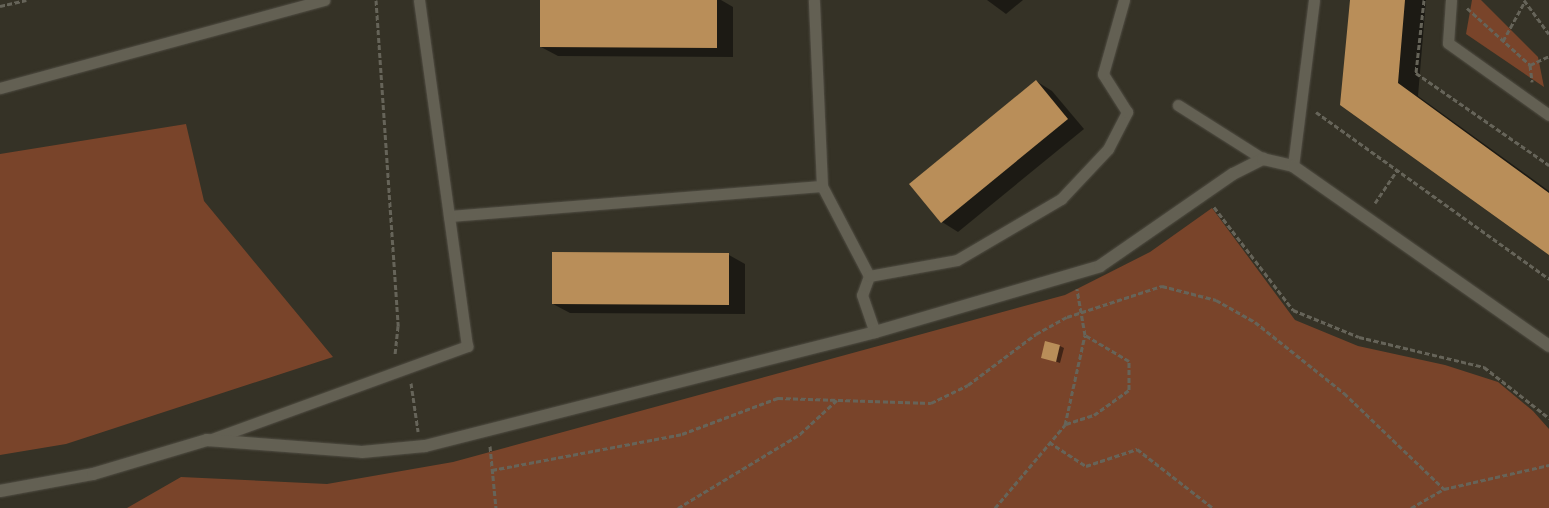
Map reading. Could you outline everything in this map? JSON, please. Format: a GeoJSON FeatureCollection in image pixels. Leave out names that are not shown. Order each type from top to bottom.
{"type":"FeatureCollection","features":[{"type":"Feature","properties":{"kind":"street"},"geometry":{"type":"LineString","coordinates":[[0,491],[93,474],[207,440],[342,451],[420,446],[875,332],[1100,266],[1204,194],[1263,159],[1293,166],[1549,346]]}},
{"type":"Feature","properties":{"kind":"lane"},"geometry":{"type":"LineString","coordinates":[[0,88],[324,0]]}},
{"type":"Feature","properties":{"kind":"lane"},"geometry":{"type":"LineString","coordinates":[[207,440],[393,376],[467,346],[419,0]]}},
{"type":"Feature","properties":{"kind":"lane"},"geometry":{"type":"LineString","coordinates":[[814,0],[822,186],[869,276],[862,295],[875,332]]}},
{"type":"Feature","properties":{"kind":"lane"},"geometry":{"type":"LineString","coordinates":[[869,276],[957,260],[1061,199],[1108,149],[1127,112],[1103,74],[1124,0]]}},
{"type":"Feature","properties":{"kind":"lane"},"geometry":{"type":"LineString","coordinates":[[1293,166],[1314,0]]}},
{"type":"Feature","properties":{"kind":"lane"},"geometry":{"type":"LineString","coordinates":[[1451,0],[1448,43],[1549,114]]}},
{"type":"Feature","properties":{"kind":"lane"},"geometry":{"type":"LineString","coordinates":[[1178,105],[1263,159]]}},
{"type":"Feature","properties":{"kind":"lane"},"geometry":{"type":"LineString","coordinates":[[449,216],[822,186]]}},
{"type":"Feature","properties":{"kind":"path"},"geometry":{"type":"LineString","coordinates":[[0,6],[26,0]]}},
{"type":"Feature","properties":{"kind":"path"},"geometry":{"type":"LineString","coordinates":[[376,0],[398,326],[393,376]]}},
{"type":"Feature","properties":{"kind":"path"},"geometry":{"type":"LineString","coordinates":[[1424,0],[1416,74],[1549,165]]}},
{"type":"Feature","properties":{"kind":"path"},"geometry":{"type":"LineString","coordinates":[[1468,0],[1464,6],[1530,65],[1536,105]]}},
{"type":"Feature","properties":{"kind":"path"},"geometry":{"type":"LineString","coordinates":[[1503,41],[1524,1],[1549,34]]}},
{"type":"Feature","properties":{"kind":"path"},"geometry":{"type":"LineString","coordinates":[[1530,65],[1549,56]]}},
{"type":"Feature","properties":{"kind":"path"},"geometry":{"type":"LineString","coordinates":[[1317,103],[1316,112],[1549,279]]}},
{"type":"Feature","properties":{"kind":"path"},"geometry":{"type":"LineString","coordinates":[[1366,217],[1397,170]]}},
{"type":"Feature","properties":{"kind":"path"},"geometry":{"type":"LineString","coordinates":[[1204,194],[1292,310],[1359,337],[1484,366],[1549,418]]}},
{"type":"Feature","properties":{"kind":"path"},"geometry":{"type":"LineString","coordinates":[[1065,425],[1085,335],[1074,274]]}},
{"type":"Feature","properties":{"kind":"path"},"geometry":{"type":"LineString","coordinates":[[492,470],[682,434],[778,398],[931,403],[968,385],[1036,334],[1081,312],[1162,286],[1216,300],[1255,322],[1344,393],[1444,489]]}},
{"type":"Feature","properties":{"kind":"path"},"geometry":{"type":"LineString","coordinates":[[995,508],[1065,425],[1094,415],[1129,390],[1129,361],[1085,335]]}},
{"type":"Feature","properties":{"kind":"path"},"geometry":{"type":"LineString","coordinates":[[409,370],[420,446]]}},
{"type":"Feature","properties":{"kind":"path"},"geometry":{"type":"LineString","coordinates":[[678,508],[800,434],[837,400]]}},
{"type":"Feature","properties":{"kind":"path"},"geometry":{"type":"LineString","coordinates":[[488,430],[496,508]]}},
{"type":"Feature","properties":{"kind":"path"},"geometry":{"type":"LineString","coordinates":[[1049,442],[1086,466],[1137,449],[1213,508]]}},
{"type":"Feature","properties":{"kind":"path"},"geometry":{"type":"LineString","coordinates":[[1411,508],[1444,489],[1549,465]]}},
{"type":"Feature","properties":{"kind":"shaded area"},"geometry":{"type":"Polygon","coordinates":[[[1472,0],[1481,0],[1538,57],[1544,87],[1466,34],[1472,0]]]}},
{"type":"Feature","properties":{"kind":"shaded area"},"geometry":{"type":"Polygon","coordinates":[[[186,124],[204,201],[333,357],[66,444],[0,455],[0,154],[186,124]]]}},
{"type":"Feature","properties":{"kind":"shaded area"},"geometry":{"type":"Polygon","coordinates":[[[1212,208],[1295,320],[1358,346],[1445,365],[1498,382],[1533,411],[1549,429],[1549,508],[127,508],[181,477],[327,484],[453,462],[1065,295],[1150,252],[1212,208]]]}},
{"type":"Feature","properties":{"kind":"building"},"geometry":{"type":"Polygon","coordinates":[[[540,0],[717,0],[717,48],[540,47],[540,0]]]}},
{"type":"Feature","properties":{"kind":"building"},"geometry":{"type":"Polygon","coordinates":[[[1350,0],[1405,0],[1398,83],[1549,193],[1549,255],[1340,105],[1350,0]]]}},
{"type":"Feature","properties":{"kind":"building"},"geometry":{"type":"Polygon","coordinates":[[[1036,80],[1068,119],[941,223],[909,184],[1036,80]]]}},
{"type":"Feature","properties":{"kind":"building"},"geometry":{"type":"Polygon","coordinates":[[[552,252],[729,253],[729,305],[552,304],[552,252]]]}},
{"type":"Feature","properties":{"kind":"building"},"geometry":{"type":"Polygon","coordinates":[[[1045,341],[1060,345],[1056,362],[1041,358],[1045,341]]]}}]}
